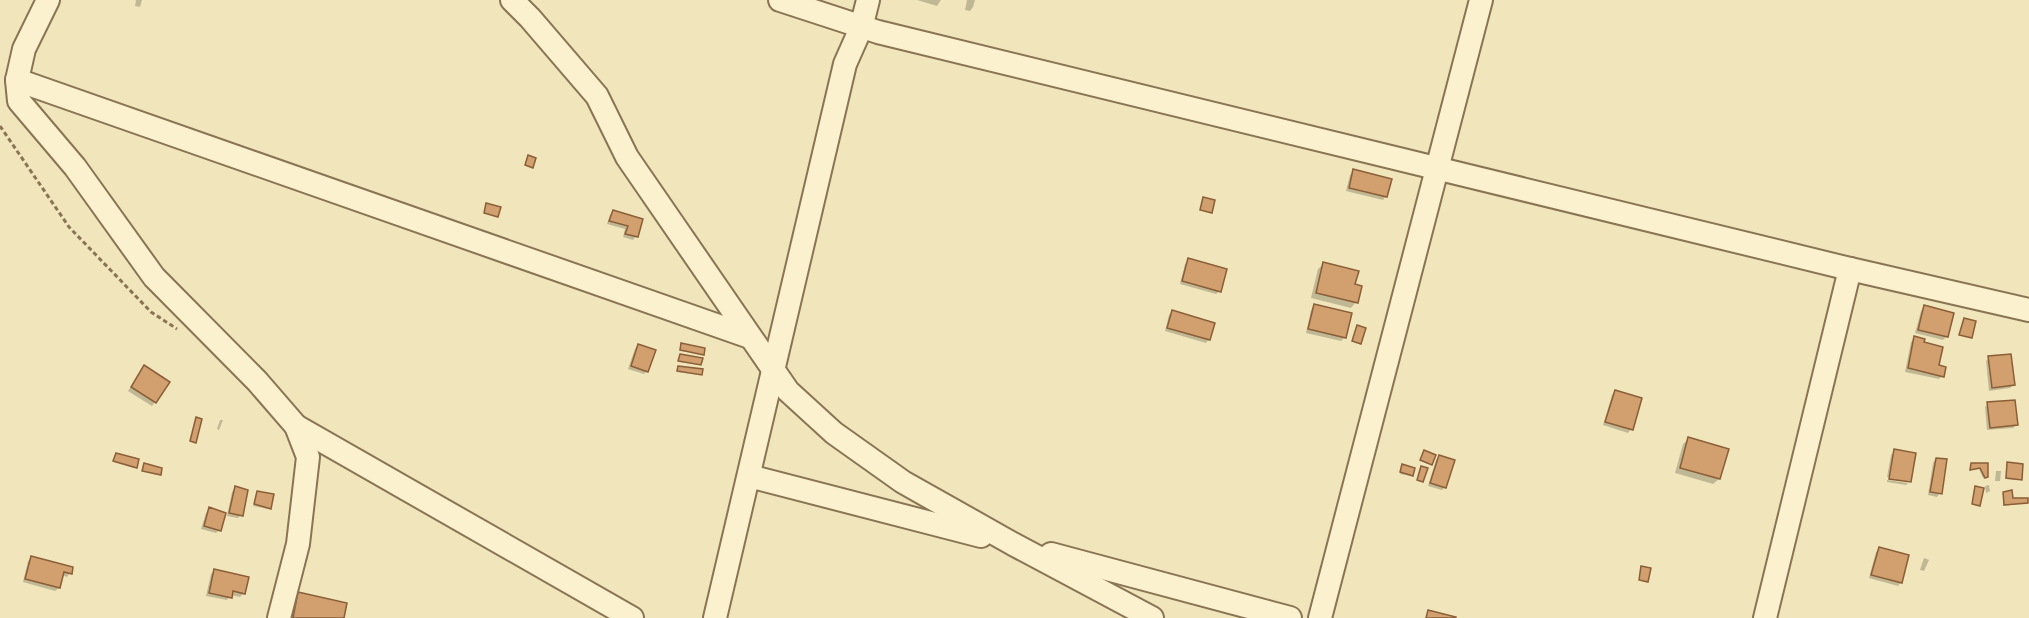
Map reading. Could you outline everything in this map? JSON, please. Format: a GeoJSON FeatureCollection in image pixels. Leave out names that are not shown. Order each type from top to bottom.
{"type":"FeatureCollection","features":[{"type":"Feature","properties":{"kind":"street"},"geometry":{"type":"LineString","coordinates":[[48,0],[24,49],[17,80],[18,101],[75,166],[154,277],[257,381],[296,426],[632,618]]}},
{"type":"Feature","properties":{"kind":"street"},"geometry":{"type":"LineString","coordinates":[[512,0],[597,96],[627,157],[788,391],[834,433],[903,482],[1152,618]]}},
{"type":"Feature","properties":{"kind":"street"},"geometry":{"type":"LineString","coordinates":[[780,0],[861,28],[2029,310]]}},
{"type":"Feature","properties":{"kind":"street"},"geometry":{"type":"LineString","coordinates":[[715,618],[845,64],[861,28],[868,0]]}},
{"type":"Feature","properties":{"kind":"street"},"geometry":{"type":"LineString","coordinates":[[1320,618],[1481,0]]}},
{"type":"Feature","properties":{"kind":"street"},"geometry":{"type":"LineString","coordinates":[[17,80],[750,337]]}},
{"type":"Feature","properties":{"kind":"street"},"geometry":{"type":"LineString","coordinates":[[1765,618],[1850,268]]}},
{"type":"Feature","properties":{"kind":"street"},"geometry":{"type":"LineString","coordinates":[[279,618],[298,544],[308,458],[296,426]]}},
{"type":"Feature","properties":{"kind":"street"},"geometry":{"type":"LineString","coordinates":[[749,476],[1290,618]]}},
{"type":"Feature","properties":{"kind":"path"},"geometry":{"type":"LineString","coordinates":[[0,126],[69,226],[151,312],[180,331]]}},
{"type":"Feature","properties":{"kind":"building"},"geometry":{"type":"Polygon","coordinates":[[[528,155],[536,158],[533,168],[525,165],[528,155]]]}},
{"type":"Feature","properties":{"kind":"building"},"geometry":{"type":"Polygon","coordinates":[[[1353,169],[1392,179],[1387,197],[1349,188],[1353,169]]]}},
{"type":"Feature","properties":{"kind":"building"},"geometry":{"type":"Polygon","coordinates":[[[1203,197],[1215,200],[1212,213],[1200,210],[1203,197]]]}},
{"type":"Feature","properties":{"kind":"building"},"geometry":{"type":"Polygon","coordinates":[[[486,203],[501,207],[498,217],[484,213],[486,203]]]}},
{"type":"Feature","properties":{"kind":"building"},"geometry":{"type":"Polygon","coordinates":[[[613,210],[643,219],[638,237],[625,234],[628,226],[609,221],[613,210]]]}},
{"type":"Feature","properties":{"kind":"building"},"geometry":{"type":"Polygon","coordinates":[[[1188,258],[1227,269],[1221,292],[1182,281],[1188,258]]]}},
{"type":"Feature","properties":{"kind":"building"},"geometry":{"type":"Polygon","coordinates":[[[1323,262],[1359,271],[1355,284],[1362,286],[1358,303],[1316,293],[1323,262]]]}},
{"type":"Feature","properties":{"kind":"building"},"geometry":{"type":"Polygon","coordinates":[[[1314,304],[1352,313],[1346,338],[1308,329],[1314,304]]]}},
{"type":"Feature","properties":{"kind":"building"},"geometry":{"type":"Polygon","coordinates":[[[1924,305],[1954,313],[1948,337],[1918,330],[1924,305]]]}},
{"type":"Feature","properties":{"kind":"building"},"geometry":{"type":"Polygon","coordinates":[[[1172,310],[1215,323],[1210,340],[1167,328],[1172,310]]]}},
{"type":"Feature","properties":{"kind":"building"},"geometry":{"type":"Polygon","coordinates":[[[1964,318],[1976,321],[1972,338],[1959,335],[1964,318]]]}},
{"type":"Feature","properties":{"kind":"building"},"geometry":{"type":"Polygon","coordinates":[[[1357,325],[1366,328],[1361,344],[1352,341],[1357,325]]]}},
{"type":"Feature","properties":{"kind":"building"},"geometry":{"type":"Polygon","coordinates":[[[1914,336],[1925,339],[1924,342],[1943,347],[1939,365],[1946,367],[1944,377],[1908,368],[1914,336]]]}},
{"type":"Feature","properties":{"kind":"building"},"geometry":{"type":"Polygon","coordinates":[[[681,343],[705,348],[704,355],[680,350],[681,343]]]}},
{"type":"Feature","properties":{"kind":"building"},"geometry":{"type":"Polygon","coordinates":[[[638,344],[656,350],[648,372],[631,366],[638,344]]]}},
{"type":"Feature","properties":{"kind":"building"},"geometry":{"type":"Polygon","coordinates":[[[680,354],[703,358],[701,365],[678,361],[680,354]]]}},
{"type":"Feature","properties":{"kind":"building"},"geometry":{"type":"Polygon","coordinates":[[[2011,354],[2015,385],[1992,388],[1988,356],[2011,354]]]}},
{"type":"Feature","properties":{"kind":"building"},"geometry":{"type":"Polygon","coordinates":[[[144,365],[170,382],[156,403],[131,387],[144,365]]]}},
{"type":"Feature","properties":{"kind":"building"},"geometry":{"type":"Polygon","coordinates":[[[678,366],[703,369],[702,375],[677,371],[678,366]]]}},
{"type":"Feature","properties":{"kind":"building"},"geometry":{"type":"Polygon","coordinates":[[[1615,390],[1642,398],[1633,430],[1605,422],[1615,390]]]}},
{"type":"Feature","properties":{"kind":"building"},"geometry":{"type":"Polygon","coordinates":[[[2015,400],[2018,425],[1990,428],[1987,402],[2015,400]]]}},
{"type":"Feature","properties":{"kind":"building"},"geometry":{"type":"Polygon","coordinates":[[[196,417],[202,419],[196,443],[190,441],[196,417]]]}},
{"type":"Feature","properties":{"kind":"building"},"geometry":{"type":"Polygon","coordinates":[[[1688,437],[1729,449],[1720,479],[1680,468],[1688,437]]]}},
{"type":"Feature","properties":{"kind":"building"},"geometry":{"type":"Polygon","coordinates":[[[1894,449],[1916,453],[1911,482],[1889,479],[1894,449]]]}},
{"type":"Feature","properties":{"kind":"building"},"geometry":{"type":"Polygon","coordinates":[[[1424,450],[1436,455],[1432,465],[1420,460],[1424,450]]]}},
{"type":"Feature","properties":{"kind":"building"},"geometry":{"type":"Polygon","coordinates":[[[116,453],[139,459],[137,468],[113,461],[116,453]]]}},
{"type":"Feature","properties":{"kind":"building"},"geometry":{"type":"Polygon","coordinates":[[[1439,455],[1455,460],[1446,488],[1430,483],[1439,455]]]}},
{"type":"Feature","properties":{"kind":"building"},"geometry":{"type":"Polygon","coordinates":[[[1936,458],[1947,459],[1942,494],[1930,492],[1936,458]]]}},
{"type":"Feature","properties":{"kind":"building"},"geometry":{"type":"Polygon","coordinates":[[[2007,462],[2023,464],[2022,480],[2006,478],[2007,462]]]}},
{"type":"Feature","properties":{"kind":"building"},"geometry":{"type":"Polygon","coordinates":[[[144,463],[162,468],[161,475],[142,471],[144,463]]]}},
{"type":"Feature","properties":{"kind":"building"},"geometry":{"type":"Polygon","coordinates":[[[1971,463],[1988,463],[1988,477],[1985,478],[1980,468],[1970,470],[1971,463]]]}},
{"type":"Feature","properties":{"kind":"building"},"geometry":{"type":"Polygon","coordinates":[[[1402,464],[1415,468],[1413,476],[1400,472],[1402,464]]]}},
{"type":"Feature","properties":{"kind":"building"},"geometry":{"type":"Polygon","coordinates":[[[1421,466],[1428,468],[1423,482],[1417,480],[1421,466]]]}},
{"type":"Feature","properties":{"kind":"building"},"geometry":{"type":"Polygon","coordinates":[[[235,486],[248,490],[243,516],[229,513],[235,486]]]}},
{"type":"Feature","properties":{"kind":"building"},"geometry":{"type":"Polygon","coordinates":[[[1975,486],[1984,488],[1980,506],[1972,504],[1975,486]]]}},
{"type":"Feature","properties":{"kind":"building"},"geometry":{"type":"Polygon","coordinates":[[[2012,490],[2013,498],[2028,498],[2028,503],[2004,505],[2003,492],[2012,490]]]}},
{"type":"Feature","properties":{"kind":"building"},"geometry":{"type":"Polygon","coordinates":[[[257,491],[274,494],[271,509],[254,504],[257,491]]]}},
{"type":"Feature","properties":{"kind":"building"},"geometry":{"type":"Polygon","coordinates":[[[209,507],[226,513],[221,531],[204,526],[209,507]]]}},
{"type":"Feature","properties":{"kind":"building"},"geometry":{"type":"Polygon","coordinates":[[[1879,547],[1909,555],[1902,583],[1871,575],[1879,547]]]}},
{"type":"Feature","properties":{"kind":"building"},"geometry":{"type":"Polygon","coordinates":[[[31,556],[73,567],[72,574],[64,572],[60,588],[25,579],[31,556]]]}},
{"type":"Feature","properties":{"kind":"building"},"geometry":{"type":"Polygon","coordinates":[[[1641,566],[1651,568],[1648,582],[1639,580],[1641,566]]]}},
{"type":"Feature","properties":{"kind":"building"},"geometry":{"type":"Polygon","coordinates":[[[214,569],[249,577],[245,594],[233,591],[232,598],[209,593],[214,569]]]}},
{"type":"Feature","properties":{"kind":"building"},"geometry":{"type":"Polygon","coordinates":[[[298,592],[347,603],[344,618],[293,618],[298,592]]]}},
{"type":"Feature","properties":{"kind":"building"},"geometry":{"type":"Polygon","coordinates":[[[1428,610],[1456,617],[1456,618],[1426,618],[1428,610]]]}}]}
